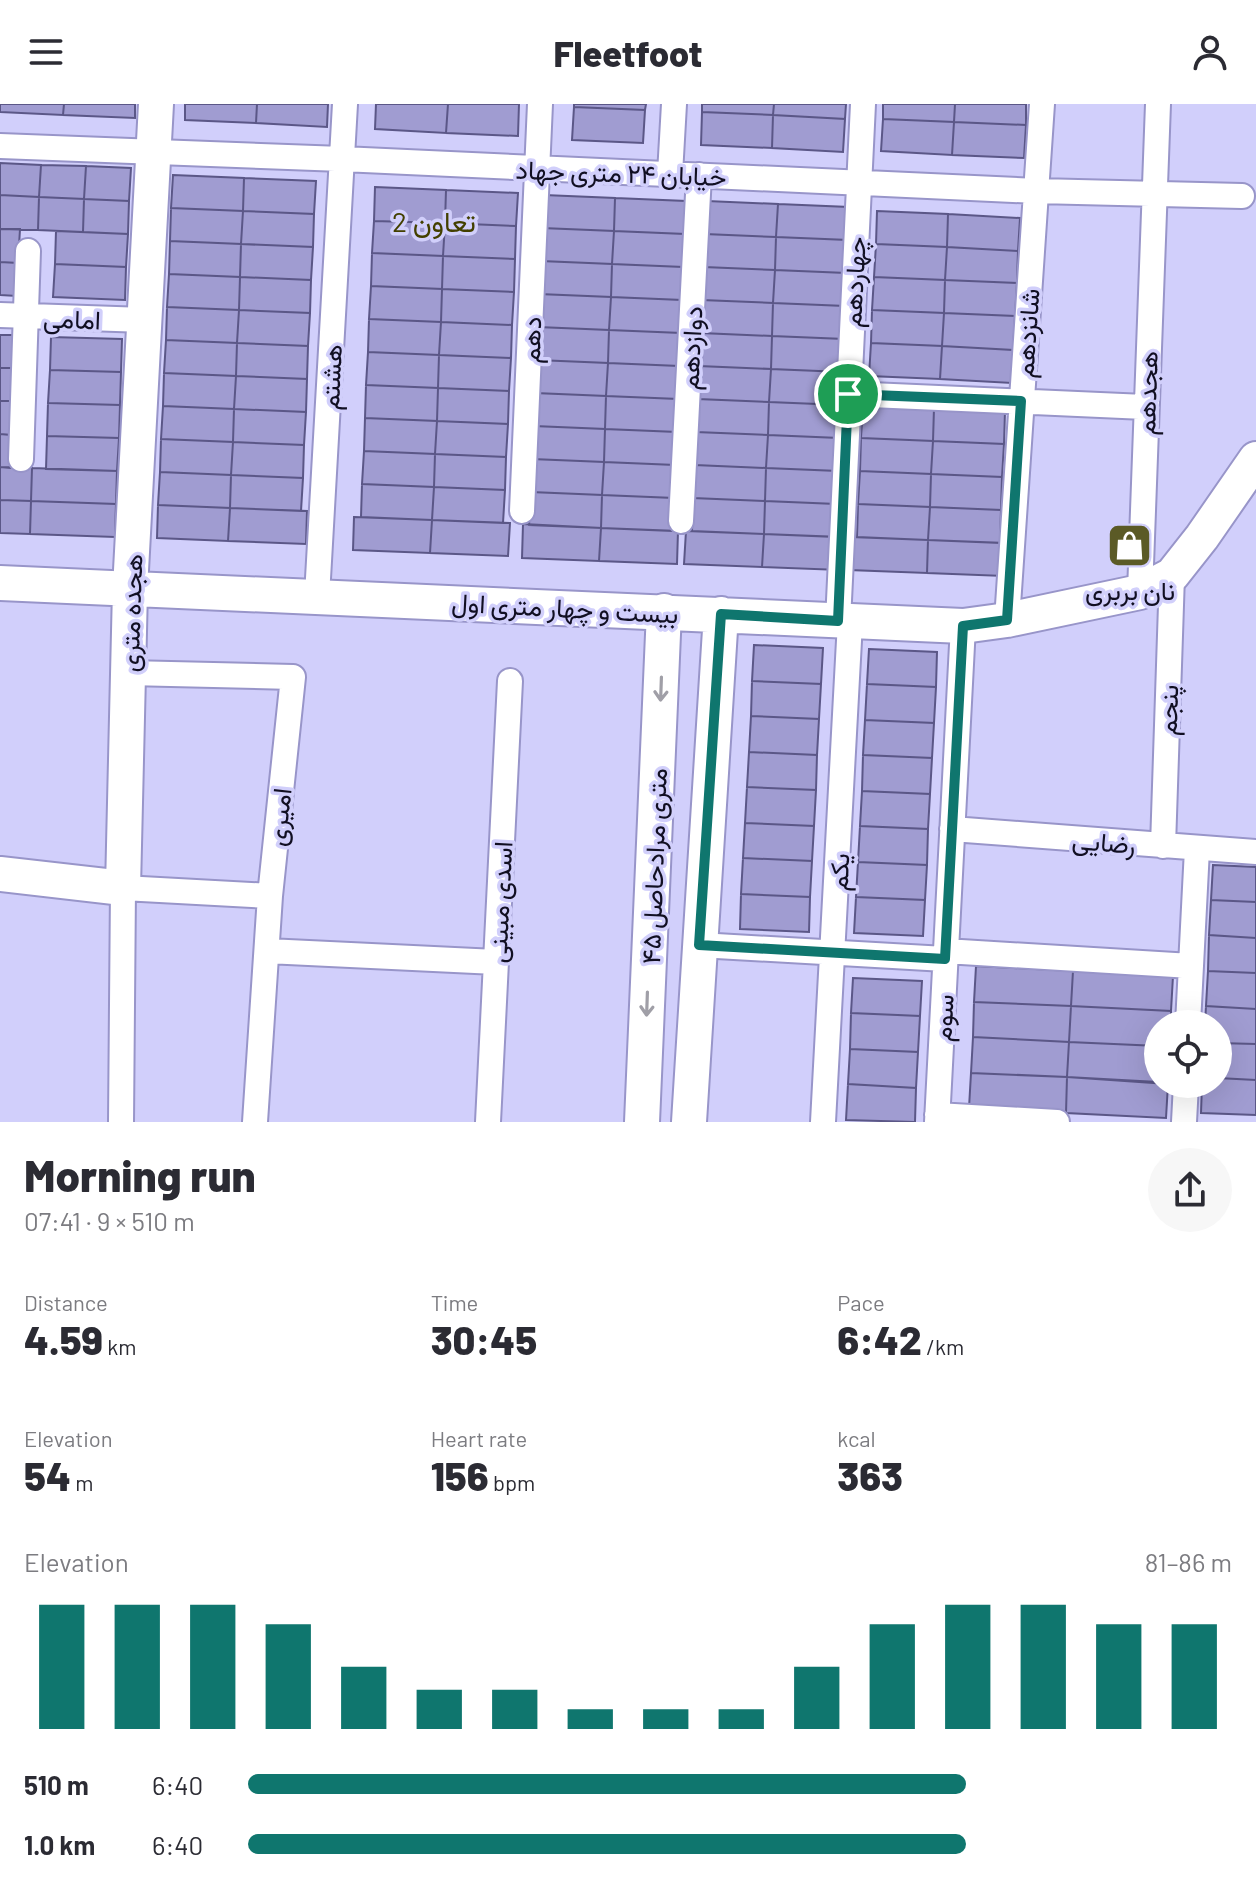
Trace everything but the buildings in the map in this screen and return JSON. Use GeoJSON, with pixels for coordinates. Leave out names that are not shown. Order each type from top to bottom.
{"type":"FeatureCollection","features":[{"type":"Feature","properties":{"kind":"street","name":"هجده متری"},"geometry":{"type":"LineString","coordinates":[[121,1122],[130,589],[156,104]]}},
{"type":"Feature","properties":{"kind":"street"},"geometry":{"type":"LineString","coordinates":[[342,159],[345,104]]}},
{"type":"Feature","properties":{"kind":"street","name":"دهم"},"geometry":{"type":"LineString","coordinates":[[522,511],[540,104]]}},
{"type":"Feature","properties":{"kind":"street"},"geometry":{"type":"LineString","coordinates":[[670,174],[674,104]]}},
{"type":"Feature","properties":{"kind":"street","name":"چهاردهم"},"geometry":{"type":"LineString","coordinates":[[844,622],[848,394],[863,104]]}},
{"type":"Feature","properties":{"kind":"street","name":"شانزدهم"},"geometry":{"type":"LineString","coordinates":[[1007,620],[1042,104]]}},
{"type":"Feature","properties":{"kind":"street","name":"هجدهم"},"geometry":{"type":"LineString","coordinates":[[1140,592],[1158,104]]}},
{"type":"Feature","properties":{"kind":"street","name":"خیابان ۲۴ متری جهاد"},"geometry":{"type":"LineString","coordinates":[[0,146],[1037,191],[1242,196]]}},
{"type":"Feature","properties":{"kind":"street","name":"هشتم"},"geometry":{"type":"LineString","coordinates":[[317,596],[342,159]]}},
{"type":"Feature","properties":{"kind":"street","name":"دوازدهم"},"geometry":{"type":"LineString","coordinates":[[681,521],[699,175]]}},
{"type":"Feature","properties":{"kind":"street"},"geometry":{"type":"LineString","coordinates":[[21,459],[28,251]]}},
{"type":"Feature","properties":{"kind":"street","name":"امامی"},"geometry":{"type":"LineString","coordinates":[[0,315],[145,320]]}},
{"type":"Feature","properties":{"kind":"street"},"geometry":{"type":"LineString","coordinates":[[848,394],[1145,407]]}},
{"type":"Feature","properties":{"kind":"street","name":"بیست و چهار متری اول"},"geometry":{"type":"LineString","coordinates":[[0,583],[963,626],[1007,620],[1140,592],[1172,575],[1256,459]]}},
{"type":"Feature","properties":{"kind":"street","name":"پنجم"},"geometry":{"type":"LineString","coordinates":[[1163,846],[1172,575]]}},
{"type":"Feature","properties":{"kind":"street","name":"۴۵ متری مرادحاصل"},"geometry":{"type":"LineString","coordinates":[[642,1122],[664,611]]}},
{"type":"Feature","properties":{"kind":"street"},"geometry":{"type":"LineString","coordinates":[[689,1122],[721,614]]}},
{"type":"Feature","properties":{"kind":"street","name":"یکم"},"geometry":{"type":"LineString","coordinates":[[823,1122],[834,953],[844,622]]}},
{"type":"Feature","properties":{"kind":"street","name":"سوم"},"geometry":{"type":"LineString","coordinates":[[937,1119],[963,626]]}},
{"type":"Feature","properties":{"kind":"street","name":"امیری"},"geometry":{"type":"LineString","coordinates":[[128,673],[293,677],[270,896],[255,1122]]}},
{"type":"Feature","properties":{"kind":"street","name":"اسدی مبینی"},"geometry":{"type":"LineString","coordinates":[[488,1122],[510,681]]}},
{"type":"Feature","properties":{"kind":"street","name":"رضایی"},"geometry":{"type":"LineString","coordinates":[[952,829],[1256,852]]}},
{"type":"Feature","properties":{"kind":"street"},"geometry":{"type":"LineString","coordinates":[[1189,1010],[1197,849]]}},
{"type":"Feature","properties":{"kind":"street"},"geometry":{"type":"LineString","coordinates":[[0,874],[123,888],[270,896]]}},
{"type":"Feature","properties":{"kind":"street"},"geometry":{"type":"LineString","coordinates":[[699,945],[1191,966]]}},
{"type":"Feature","properties":{"kind":"street"},"geometry":{"type":"LineString","coordinates":[[267,951],[496,962]]}},
{"type":"Feature","properties":{"kind":"street"},"geometry":{"type":"LineString","coordinates":[[1184,1122],[1185,1098]]}},
{"type":"Feature","properties":{"kind":"street"},"geometry":{"type":"LineString","coordinates":[[937,1119],[1057,1122]]}},
{"type":"Feature","properties":{"kind":"place","name":"نان بربری"},"geometry":{"type":"Point","coordinates":[1130,546]}},
{"type":"Feature","properties":{"kind":"district","name":"تعاون 2"},"geometry":{"type":"Point","coordinates":[434,221]}},
{"type":"Feature","properties":{"kind":"route"},"geometry":{"type":"LineString","coordinates":[[848,394],[1021,401],[1007,620],[963,626],[945,959],[699,945],[721,614],[838,621],[848,394]]}}]}
